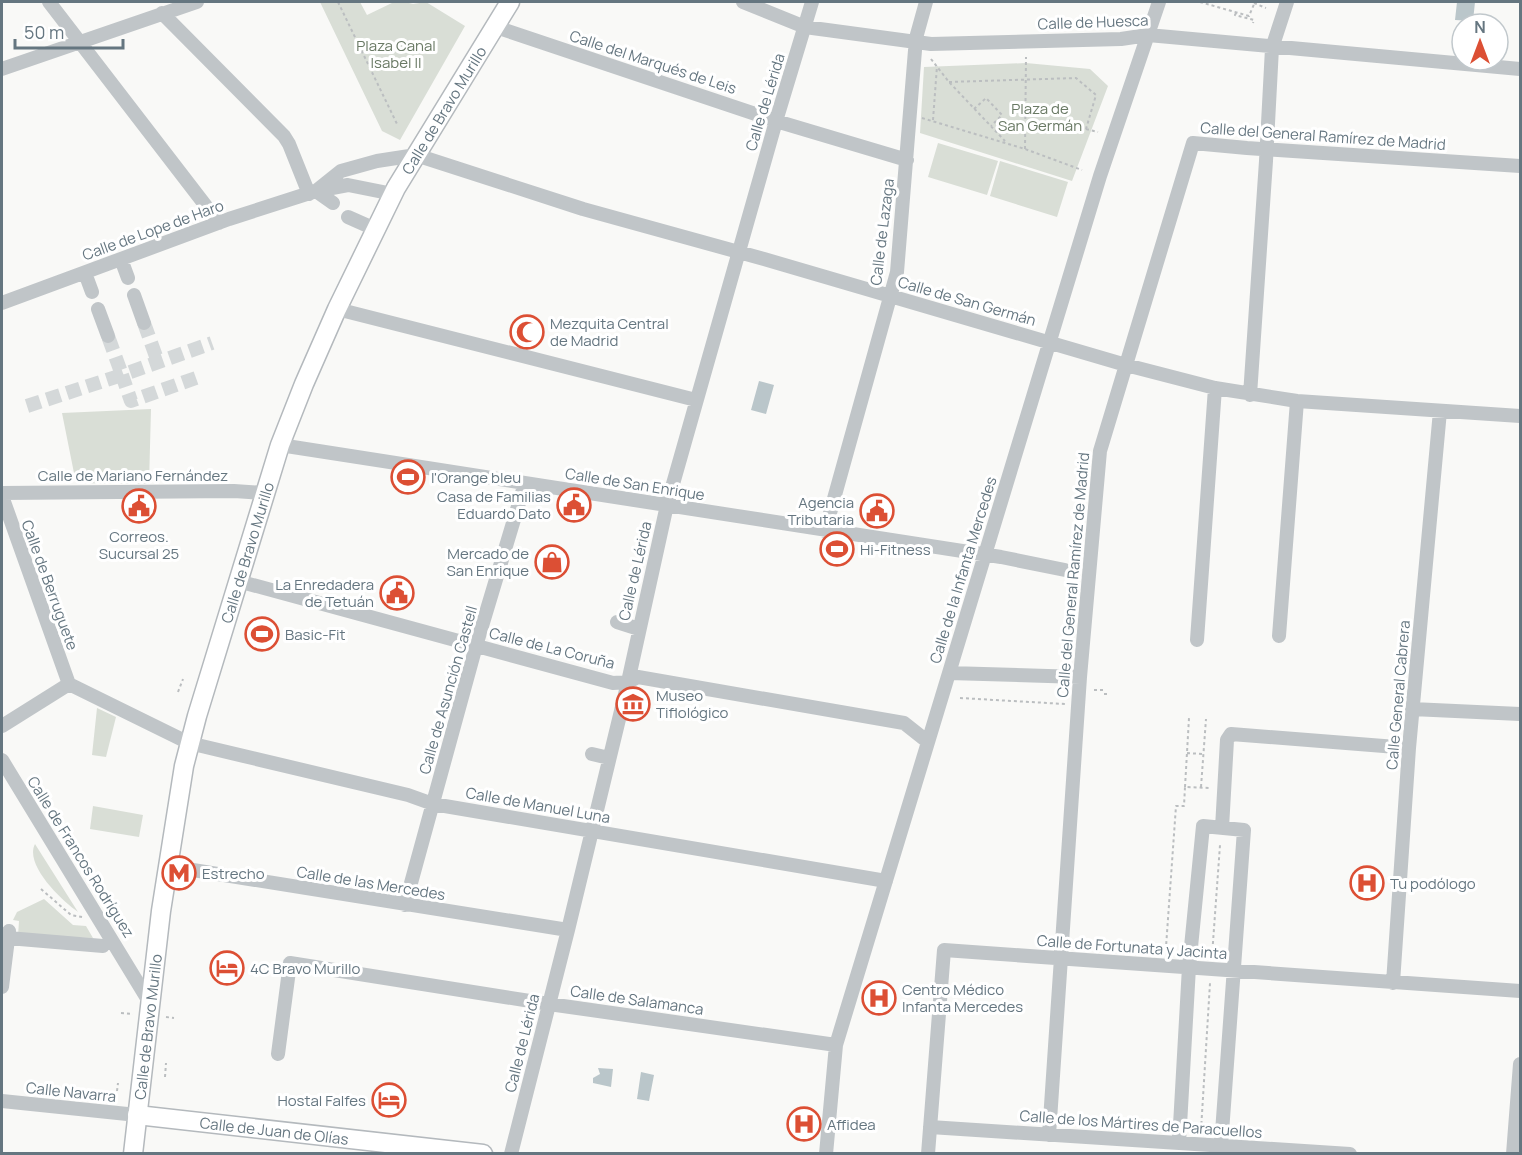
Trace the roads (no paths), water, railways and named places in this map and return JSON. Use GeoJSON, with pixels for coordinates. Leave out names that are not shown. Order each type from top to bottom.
{"type":"FeatureCollection","features":[{"type":"Feature","properties":{"kind":"main road","name":"Calle de Bravo Murillo"},"geometry":{"type":"LineString","coordinates":[[133,1154],[168,866],[189,743],[280,445],[337,309],[393,194],[493,26],[510,2]]}},
{"type":"Feature","properties":{"kind":"main road","name":"Calle de Juan de Olías"},"geometry":{"type":"LineString","coordinates":[[137,1115],[483,1154]]}},
{"type":"Feature","properties":{"kind":"street"},"geometry":{"type":"LineString","coordinates":[[49,2],[219,223]]}},
{"type":"Feature","properties":{"kind":"street"},"geometry":{"type":"LineString","coordinates":[[2,69],[197,2]]}},
{"type":"Feature","properties":{"kind":"street","name":"Calle de Huesca"},"geometry":{"type":"LineString","coordinates":[[743,2],[805,27],[931,44],[1121,39],[1148,35],[1521,69]]}},
{"type":"Feature","properties":{"kind":"street","name":"Calle de Lérida"},"geometry":{"type":"LineString","coordinates":[[511,1154],[628,682],[667,505],[738,252],[812,2]]}},
{"type":"Feature","properties":{"kind":"street","name":"Calle de Lazaga"},"geometry":{"type":"LineString","coordinates":[[825,531],[897,272],[916,42],[926,2]]}},
{"type":"Feature","properties":{"kind":"street","name":"Calle de la Infanta Mercedes"},"geometry":{"type":"LineString","coordinates":[[826,1154],[836,1045],[1100,176],[1159,2]]}},
{"type":"Feature","properties":{"kind":"street"},"geometry":{"type":"LineString","coordinates":[[1250,395],[1272,48],[1287,2]]}},
{"type":"Feature","properties":{"kind":"street"},"geometry":{"type":"LineString","coordinates":[[162,13],[284,136],[313,192],[333,203]]}},
{"type":"Feature","properties":{"kind":"street","name":"Calle del Marqués de Leis"},"geometry":{"type":"LineString","coordinates":[[493,26],[776,121],[907,160]]}},
{"type":"Feature","properties":{"kind":"street","name":"Calle del General Ramírez de Madrid"},"geometry":{"type":"LineString","coordinates":[[1049,1135],[1080,676],[1100,451],[1193,143],[1521,166]]}},
{"type":"Feature","properties":{"kind":"street","name":"Calle de Lope de Haro"},"geometry":{"type":"LineString","coordinates":[[313,192],[341,171],[377,160],[416,155]]}},
{"type":"Feature","properties":{"kind":"street","name":"Calle de San Germán"},"geometry":{"type":"LineString","coordinates":[[416,155],[583,209],[1126,365],[1215,388],[1297,401],[1521,416]]}},
{"type":"Feature","properties":{"kind":"street","name":"Calle de Lope de Haro"},"geometry":{"type":"LineString","coordinates":[[2,303],[219,223],[313,192],[348,185],[393,194]]}},
{"type":"Feature","properties":{"kind":"street"},"geometry":{"type":"LineString","coordinates":[[348,217],[375,230]]}},
{"type":"Feature","properties":{"kind":"street"},"geometry":{"type":"LineString","coordinates":[[121,259],[128,278]]}},
{"type":"Feature","properties":{"kind":"street"},"geometry":{"type":"LineString","coordinates":[[85,273],[92,292]]}},
{"type":"Feature","properties":{"kind":"street"},"geometry":{"type":"LineString","coordinates":[[134,296],[144,323]]}},
{"type":"Feature","properties":{"kind":"street"},"geometry":{"type":"LineString","coordinates":[[98,309],[108,336]]}},
{"type":"Feature","properties":{"kind":"street"},"geometry":{"type":"LineString","coordinates":[[337,309],[696,400]]}},
{"type":"Feature","properties":{"kind":"street"},"geometry":{"type":"LineString","coordinates":[[1197,640],[1215,388]]}},
{"type":"Feature","properties":{"kind":"street"},"geometry":{"type":"LineString","coordinates":[[1279,636],[1297,401]]}},
{"type":"Feature","properties":{"kind":"street","name":"Calle General Cabrera"},"geometry":{"type":"LineString","coordinates":[[1393,983],[1409,748],[1440,411]]}},
{"type":"Feature","properties":{"kind":"street","name":"Calle de San Enrique"},"geometry":{"type":"LineString","coordinates":[[280,445],[985,555],[1065,570]]}},
{"type":"Feature","properties":{"kind":"street","name":"Calle de Asunción Castell"},"geometry":{"type":"LineString","coordinates":[[405,905],[476,646],[525,483]]}},
{"type":"Feature","properties":{"kind":"street","name":"Calle de Mariano Fernández"},"geometry":{"type":"LineString","coordinates":[[2,494],[265,492]]}},
{"type":"Feature","properties":{"kind":"street","name":"Calle de Berruguete"},"geometry":{"type":"LineString","coordinates":[[2,494],[69,684]]}},
{"type":"Feature","properties":{"kind":"street","name":"Calle de La Coruña"},"geometry":{"type":"LineString","coordinates":[[238,581],[613,683],[628,682],[638,677],[904,723],[928,742]]}},
{"type":"Feature","properties":{"kind":"street"},"geometry":{"type":"LineString","coordinates":[[617,622],[639,629]]}},
{"type":"Feature","properties":{"kind":"street"},"geometry":{"type":"LineString","coordinates":[[949,673],[1080,676]]}},
{"type":"Feature","properties":{"kind":"street"},"geometry":{"type":"LineString","coordinates":[[2,726],[69,684]]}},
{"type":"Feature","properties":{"kind":"street","name":"Calle de Manuel Luna"},"geometry":{"type":"LineString","coordinates":[[69,684],[189,743],[408,795],[433,804],[886,881]]}},
{"type":"Feature","properties":{"kind":"street"},"geometry":{"type":"LineString","coordinates":[[1413,709],[1521,714]]}},
{"type":"Feature","properties":{"kind":"street"},"geometry":{"type":"LineString","coordinates":[[1222,828],[1227,740],[1231,734],[1409,748]]}},
{"type":"Feature","properties":{"kind":"street"},"geometry":{"type":"LineString","coordinates":[[592,754],[609,758]]}},
{"type":"Feature","properties":{"kind":"street","name":"Calle de Francos Rodríguez"},"geometry":{"type":"LineString","coordinates":[[2,760],[150,1003]]}},
{"type":"Feature","properties":{"kind":"street"},"geometry":{"type":"LineString","coordinates":[[1179,1143],[1189,967],[1203,826],[1244,830],[1221,1146]]}},
{"type":"Feature","properties":{"kind":"street","name":"Calle de las Mercedes"},"geometry":{"type":"LineString","coordinates":[[168,866],[568,930]]}},
{"type":"Feature","properties":{"kind":"street"},"geometry":{"type":"LineString","coordinates":[[2,980],[7,937],[103,946]]}},
{"type":"Feature","properties":{"kind":"street","name":"Calle de Fortunata y Jacinta"},"geometry":{"type":"LineString","coordinates":[[928,1154],[944,950],[1521,991]]}},
{"type":"Feature","properties":{"kind":"street","name":"Calle de Salamanca"},"geometry":{"type":"LineString","coordinates":[[278,1054],[290,963],[549,1004],[836,1045]]}},
{"type":"Feature","properties":{"kind":"street"},"geometry":{"type":"LineString","coordinates":[[1514,1154],[1521,1064]]}},
{"type":"Feature","properties":{"kind":"street","name":"Calle Navarra"},"geometry":{"type":"LineString","coordinates":[[2,1101],[137,1115]]}},
{"type":"Feature","properties":{"kind":"street","name":"Calle de los Mártires de Paracuellos"},"geometry":{"type":"LineString","coordinates":[[930,1127],[1179,1143],[1197,1149],[1221,1146],[1350,1154]]}},
{"type":"Feature","properties":{"kind":"tunnel"},"geometry":{"type":"LineString","coordinates":[[144,323],[158,362]]}},
{"type":"Feature","properties":{"kind":"tunnel"},"geometry":{"type":"LineString","coordinates":[[27,406],[122,375],[108,336]]}},
{"type":"Feature","properties":{"kind":"tunnel"},"geometry":{"type":"LineString","coordinates":[[196,378],[131,401],[122,375],[212,343]]}},
{"type":"Feature","properties":{"kind":"place","name":"Mezquita Central de Madrid"},"geometry":{"type":"Point","coordinates":[527,332]}},
{"type":"Feature","properties":{"kind":"place","name":"l'Orange bleu"},"geometry":{"type":"Point","coordinates":[408,477]}},
{"type":"Feature","properties":{"kind":"place","name":"Casa de Familias Eduardo Dato"},"geometry":{"type":"Point","coordinates":[574,505]}},
{"type":"Feature","properties":{"kind":"place","name":"Correos. Sucursal 25"},"geometry":{"type":"Point","coordinates":[139,506]}},
{"type":"Feature","properties":{"kind":"place","name":"Agencia Tributaria"},"geometry":{"type":"Point","coordinates":[877,511]}},
{"type":"Feature","properties":{"kind":"place","name":"Hi-Fitness"},"geometry":{"type":"Point","coordinates":[837,549]}},
{"type":"Feature","properties":{"kind":"place","name":"Mercado de San Enrique"},"geometry":{"type":"Point","coordinates":[552,562]}},
{"type":"Feature","properties":{"kind":"place","name":"La Enredadera de Tetuán"},"geometry":{"type":"Point","coordinates":[397,593]}},
{"type":"Feature","properties":{"kind":"place","name":"Basic-Fit"},"geometry":{"type":"Point","coordinates":[262,634]}},
{"type":"Feature","properties":{"kind":"place","name":"Museo Tiflológico"},"geometry":{"type":"Point","coordinates":[633,704]}},
{"type":"Feature","properties":{"kind":"place","name":"Estrecho"},"geometry":{"type":"Point","coordinates":[179,873]}},
{"type":"Feature","properties":{"kind":"place","name":"Tu podólogo"},"geometry":{"type":"Point","coordinates":[1367,883]}},
{"type":"Feature","properties":{"kind":"place","name":"4C Bravo Murillo"},"geometry":{"type":"Point","coordinates":[227,968]}},
{"type":"Feature","properties":{"kind":"place","name":"Centro Médico Infanta Mercedes"},"geometry":{"type":"Point","coordinates":[879,998]}},
{"type":"Feature","properties":{"kind":"place","name":"Hostal Falfes"},"geometry":{"type":"Point","coordinates":[389,1100]}},
{"type":"Feature","properties":{"kind":"place","name":"Affidea"},"geometry":{"type":"Point","coordinates":[804,1124]}},
{"type":"Feature","properties":{"kind":"park label","name":"Plaza Canal Isabel II"},"geometry":{"type":"Point","coordinates":[396,54]}},
{"type":"Feature","properties":{"kind":"park label","name":"Plaza de San Germán"},"geometry":{"type":"Point","coordinates":[1040,116]}}]}
